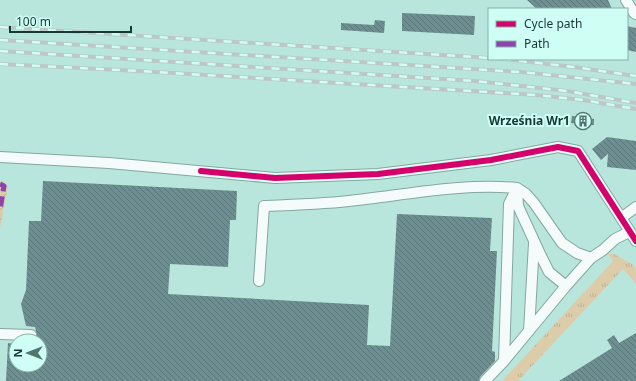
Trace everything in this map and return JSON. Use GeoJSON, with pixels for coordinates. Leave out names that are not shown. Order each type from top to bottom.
{"type":"FeatureCollection","features":[{"type":"Feature","properties":{"kind":"street"},"geometry":{"type":"LineString","coordinates":[[626,0],[636,14]]}},
{"type":"Feature","properties":{"kind":"street"},"geometry":{"type":"LineString","coordinates":[[0,157],[109,163],[275,178],[378,174],[491,160],[558,147],[578,152],[636,241]]}},
{"type":"Feature","properties":{"kind":"street"},"geometry":{"type":"LineString","coordinates":[[259,281],[264,206],[347,201],[433,190],[481,186],[517,188],[526,194],[534,203],[562,242],[577,253],[591,258]]}},
{"type":"Feature","properties":{"kind":"street"},"geometry":{"type":"LineString","coordinates":[[517,188],[518,206],[549,272],[566,286]]}},
{"type":"Feature","properties":{"kind":"street"},"geometry":{"type":"LineString","coordinates":[[504,361],[509,204],[517,188]]}},
{"type":"Feature","properties":{"kind":"street"},"geometry":{"type":"LineString","coordinates":[[621,218],[636,207]]}},
{"type":"Feature","properties":{"kind":"street"},"geometry":{"type":"LineString","coordinates":[[485,381],[504,361],[591,258],[615,239],[630,232]]}},
{"type":"Feature","properties":{"kind":"street"},"geometry":{"type":"LineString","coordinates":[[529,331],[534,241]]}},
{"type":"Feature","properties":{"kind":"green space"},"geometry":{"type":"Polygon","coordinates":[[[0,181],[8,186],[0,228],[0,181]]]}},
{"type":"Feature","properties":{"kind":"green space"},"geometry":{"type":"Polygon","coordinates":[[[608,254],[614,254],[632,264],[636,269],[636,284],[623,269],[518,381],[502,381],[613,261],[608,254]]]}},
{"type":"Feature","properties":{"kind":"building"},"geometry":{"type":"Polygon","coordinates":[[[527,0],[608,0],[612,8],[536,8],[527,0]]]}},
{"type":"Feature","properties":{"kind":"building"},"geometry":{"type":"Polygon","coordinates":[[[402,13],[475,16],[474,35],[402,31],[402,13]]]}},
{"type":"Feature","properties":{"kind":"building"},"geometry":{"type":"Polygon","coordinates":[[[375,20],[385,21],[384,33],[341,30],[341,23],[374,25],[375,20]]]}},
{"type":"Feature","properties":{"kind":"building"},"geometry":{"type":"Polygon","coordinates":[[[628,26],[636,28],[636,52],[628,50],[628,26]]]}},
{"type":"Feature","properties":{"kind":"building","name":"Września Wr1"},"geometry":{"type":"Polygon","coordinates":[[[572,116],[594,119],[594,125],[571,123],[572,116]]]}},
{"type":"Feature","properties":{"kind":"building"},"geometry":{"type":"Polygon","coordinates":[[[607,137],[636,141],[636,170],[607,167],[608,154],[601,160],[592,149],[607,137]]]}},
{"type":"Feature","properties":{"kind":"building"},"geometry":{"type":"Polygon","coordinates":[[[43,181],[237,191],[236,220],[230,220],[228,267],[170,264],[168,294],[369,305],[367,345],[390,346],[397,214],[492,218],[490,251],[497,251],[492,351],[495,352],[495,361],[480,377],[479,381],[6,381],[8,343],[8,373],[48,373],[48,333],[36,333],[35,327],[26,326],[21,304],[26,290],[29,221],[41,221],[43,181]]]}},
{"type":"Feature","properties":{"kind":"building"},"geometry":{"type":"Polygon","coordinates":[[[636,333],[636,381],[559,381],[612,348],[607,340],[614,335],[619,343],[636,333]]]}},
{"type":"Feature","properties":{"kind":"railway"},"geometry":{"type":"LineString","coordinates":[[0,27],[488,58]]}},
{"type":"Feature","properties":{"kind":"railway"},"geometry":{"type":"LineString","coordinates":[[0,40],[521,72],[636,84]]}},
{"type":"Feature","properties":{"kind":"railway"},"geometry":{"type":"LineString","coordinates":[[0,51],[475,81],[567,91],[636,103]]}},
{"type":"Feature","properties":{"kind":"railway"},"geometry":{"type":"LineString","coordinates":[[512,60],[636,76]]}},
{"type":"Feature","properties":{"kind":"railway"},"geometry":{"type":"LineString","coordinates":[[0,64],[537,95],[583,100],[636,109]]}},
{"type":"Feature","properties":{"kind":"marked path"},"geometry":{"type":"LineString","coordinates":[[0,184],[4,186],[0,210]]}},
{"type":"Feature","properties":{"kind":"cycle path"},"geometry":{"type":"LineString","coordinates":[[201,171],[275,178],[378,174],[491,160],[558,147],[578,151],[636,241]]}},
{"type":"Feature","properties":{"kind":"place","name":"Września Wr1"},"geometry":{"type":"Point","coordinates":[583,121]}}]}
